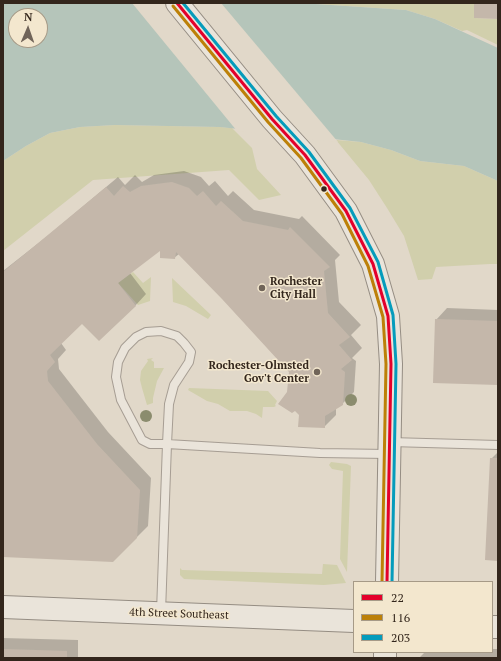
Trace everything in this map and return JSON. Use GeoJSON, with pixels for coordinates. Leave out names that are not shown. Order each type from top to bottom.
{"type":"FeatureCollection","features":[{"type":"Feature","properties":{"kind":"main road"},"geometry":{"type":"LineString","coordinates":[[177,3],[272,119],[305,155],[346,211],[362,239],[373,264],[388,316],[391,364],[387,581]]}},
{"type":"Feature","properties":{"kind":"main road","name":"4th Street Southeast"},"geometry":{"type":"LineString","coordinates":[[3,607],[353,620]]}},
{"type":"Feature","properties":{"kind":"lane"},"geometry":{"type":"LineString","coordinates":[[161,613],[167,444],[169,404],[174,385],[189,362],[191,352],[177,336],[161,331],[146,332],[136,337],[125,348],[118,362],[116,377],[121,400],[142,440],[150,444],[167,444],[320,453],[389,448],[498,445]]}},
{"type":"Feature","properties":{"kind":"shaded area"},"geometry":{"type":"Polygon","coordinates":[[[3,3],[301,3],[406,10],[435,19],[498,48],[498,181],[464,166],[420,161],[391,150],[361,142],[220,127],[115,125],[80,127],[50,133],[3,161],[3,3]]]}},
{"type":"Feature","properties":{"kind":"shaded area"},"geometry":{"type":"Polygon","coordinates":[[[301,3],[474,3],[474,18],[498,19],[498,45],[467,30],[462,31],[435,19],[406,10],[301,3]]]}},
{"type":"Feature","properties":{"kind":"shaded area"},"geometry":{"type":"Polygon","coordinates":[[[115,125],[232,128],[252,148],[257,169],[281,195],[259,200],[229,170],[93,180],[3,251],[3,161],[50,133],[80,127],[115,125]]]}},
{"type":"Feature","properties":{"kind":"shaded area"},"geometry":{"type":"Polygon","coordinates":[[[336,140],[361,142],[391,150],[420,161],[464,166],[498,181],[498,264],[436,267],[432,279],[418,280],[404,236],[369,180],[336,140]]]}},
{"type":"Feature","properties":{"kind":"shaded area"},"geometry":{"type":"Polygon","coordinates":[[[133,272],[143,283],[151,277],[150,301],[138,305],[118,283],[133,272]]]}},
{"type":"Feature","properties":{"kind":"shaded area"},"geometry":{"type":"Polygon","coordinates":[[[172,278],[211,315],[208,319],[186,306],[173,302],[172,278]]]}},
{"type":"Feature","properties":{"kind":"shaded area"},"geometry":{"type":"Polygon","coordinates":[[[153,358],[151,360],[154,362],[154,368],[164,368],[157,381],[153,403],[147,405],[140,380],[141,371],[148,361],[147,359],[153,358]]]}},
{"type":"Feature","properties":{"kind":"shaded area"},"geometry":{"type":"Polygon","coordinates":[[[189,388],[268,391],[277,401],[276,406],[274,407],[263,407],[262,418],[247,411],[230,411],[218,404],[207,401],[188,390],[189,388]]]}},
{"type":"Feature","properties":{"kind":"shaded area"},"geometry":{"type":"Polygon","coordinates":[[[331,462],[351,466],[347,572],[340,559],[343,471],[332,469],[329,465],[331,462]]]}},
{"type":"Feature","properties":{"kind":"shaded area"},"geometry":{"type":"Polygon","coordinates":[[[323,564],[337,565],[346,583],[324,585],[184,579],[180,575],[180,568],[182,570],[322,574],[323,564]]]}},
{"type":"Feature","properties":{"kind":"pier"},"geometry":{"type":"Polygon","coordinates":[[[132,3],[221,3],[338,142],[237,131],[132,3]]]}},
{"type":"Feature","properties":{"kind":"building"},"geometry":{"type":"Polygon","coordinates":[[[474,3],[498,3],[498,19],[474,18],[474,3]]]}},
{"type":"Feature","properties":{"kind":"building","name":"Rochester-Olmsted Gov't Center"},"geometry":{"type":"Polygon","coordinates":[[[172,182],[189,188],[197,196],[203,191],[216,206],[221,201],[243,221],[288,230],[290,227],[330,267],[324,271],[328,313],[350,337],[339,345],[352,360],[341,369],[345,372],[343,405],[325,416],[325,428],[298,427],[299,415],[295,411],[292,413],[278,404],[287,392],[289,372],[222,299],[176,252],[175,259],[160,258],[160,251],[118,283],[136,306],[99,341],[82,324],[50,355],[55,362],[47,371],[48,381],[97,444],[140,490],[137,538],[113,562],[3,557],[3,272],[106,187],[114,196],[123,186],[130,192],[141,186],[172,182]]]}},
{"type":"Feature","properties":{"kind":"building"},"geometry":{"type":"Polygon","coordinates":[[[435,319],[498,321],[498,385],[433,383],[435,319]]]}},
{"type":"Feature","properties":{"kind":"building"},"geometry":{"type":"Polygon","coordinates":[[[490,458],[498,458],[498,561],[485,560],[490,458]]]}},
{"type":"Feature","properties":{"kind":"building"},"geometry":{"type":"Polygon","coordinates":[[[3,649],[67,651],[67,658],[3,658],[3,649]]]}},
{"type":"Feature","properties":{"kind":"transit line","name":"22"},"geometry":{"type":"LineString","coordinates":[[177,3],[272,119],[305,155],[346,211],[373,264],[388,316],[391,364],[387,581]]}},
{"type":"Feature","properties":{"kind":"transit line","name":"203"},"geometry":{"type":"LineString","coordinates":[[183,3],[276,116],[309,152],[350,208],[378,262],[393,315],[396,364],[392,581]]}},
{"type":"Feature","properties":{"kind":"transit line","name":"116"},"geometry":{"type":"LineString","coordinates":[[173,6],[268,122],[301,158],[342,214],[368,266],[383,317],[386,364],[382,581]]}},
{"type":"Feature","properties":{"kind":"place","name":"Rochester City Hall"},"geometry":{"type":"Point","coordinates":[262,288]}},
{"type":"Feature","properties":{"kind":"place","name":"Rochester-Olmsted Gov't Center"},"geometry":{"type":"Point","coordinates":[317,372]}}]}
